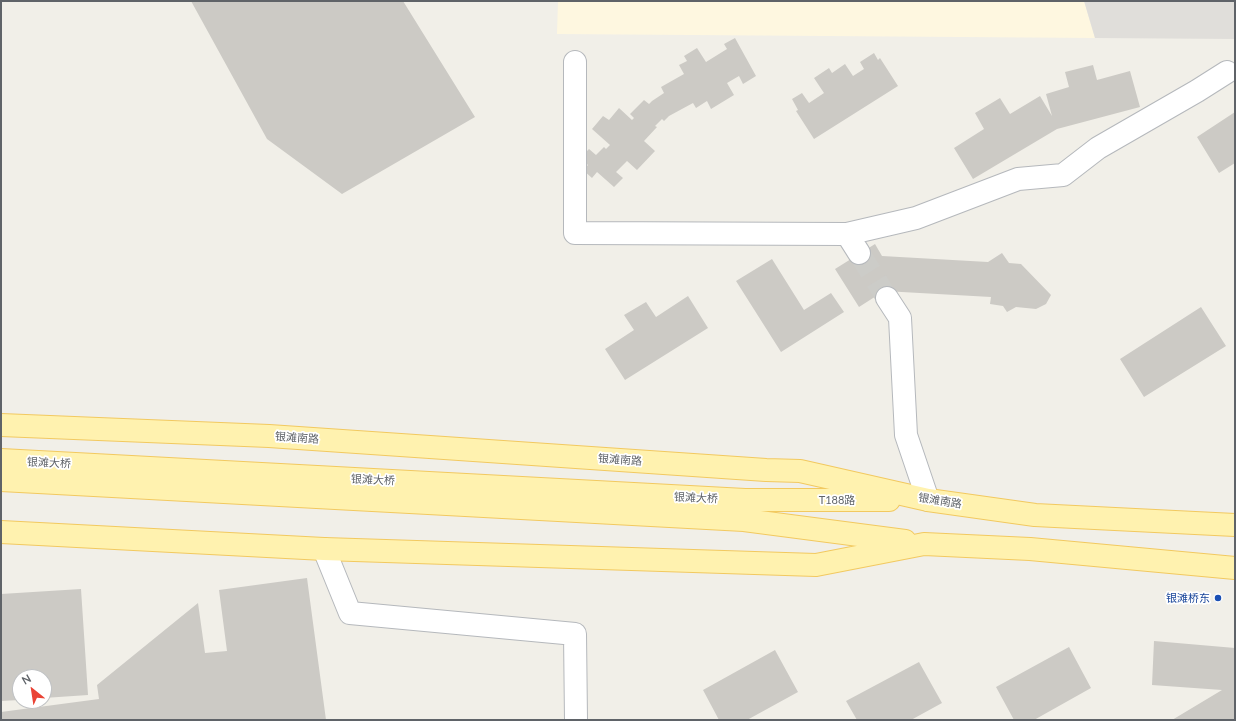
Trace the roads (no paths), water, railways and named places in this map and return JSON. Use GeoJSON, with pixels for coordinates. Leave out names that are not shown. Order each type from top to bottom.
{"type":"FeatureCollection","features":[{"type":"Feature","properties":{"kind":"main road","name":"银滩南路"},"geometry":{"type":"LineString","coordinates":[[1,425],[269,436],[766,470],[800,471],[928,500],[1035,515],[1235,525]]}},
{"type":"Feature","properties":{"kind":"main road","name":"银滩大桥"},"geometry":{"type":"LineString","coordinates":[[1,460],[744,510]]}},
{"type":"Feature","properties":{"kind":"main road","name":"银滩大桥"},"geometry":{"type":"LineString","coordinates":[[1,480],[744,510]]}},
{"type":"Feature","properties":{"kind":"main road","name":"T188路"},"geometry":{"type":"LineString","coordinates":[[744,510],[928,500]]}},
{"type":"Feature","properties":{"kind":"main road"},"geometry":{"type":"LineString","coordinates":[[744,510],[924,544],[1030,549],[1235,568]]}},
{"type":"Feature","properties":{"kind":"main road"},"geometry":{"type":"LineString","coordinates":[[1,532],[324,549],[816,565],[924,544]]}},
{"type":"Feature","properties":{"kind":"street"},"geometry":{"type":"LineString","coordinates":[[574,62],[575,233],[847,234],[916,218],[1018,179],[1063,175],[1098,148],[1227,72]]}},
{"type":"Feature","properties":{"kind":"street"},"geometry":{"type":"LineString","coordinates":[[847,234],[859,253]]}},
{"type":"Feature","properties":{"kind":"street"},"geometry":{"type":"LineString","coordinates":[[887,298],[900,318],[906,435],[928,500]]}},
{"type":"Feature","properties":{"kind":"street"},"geometry":{"type":"LineString","coordinates":[[324,549],[350,613],[575,634],[576,720]]}},
{"type":"Feature","properties":{"kind":"tunnel"},"geometry":{"type":"LineString","coordinates":[[859,253],[887,298]]}},
{"type":"Feature","properties":{"kind":"place","name":"银滩桥东"},"geometry":{"type":"Point","coordinates":[1218,598]}}]}
